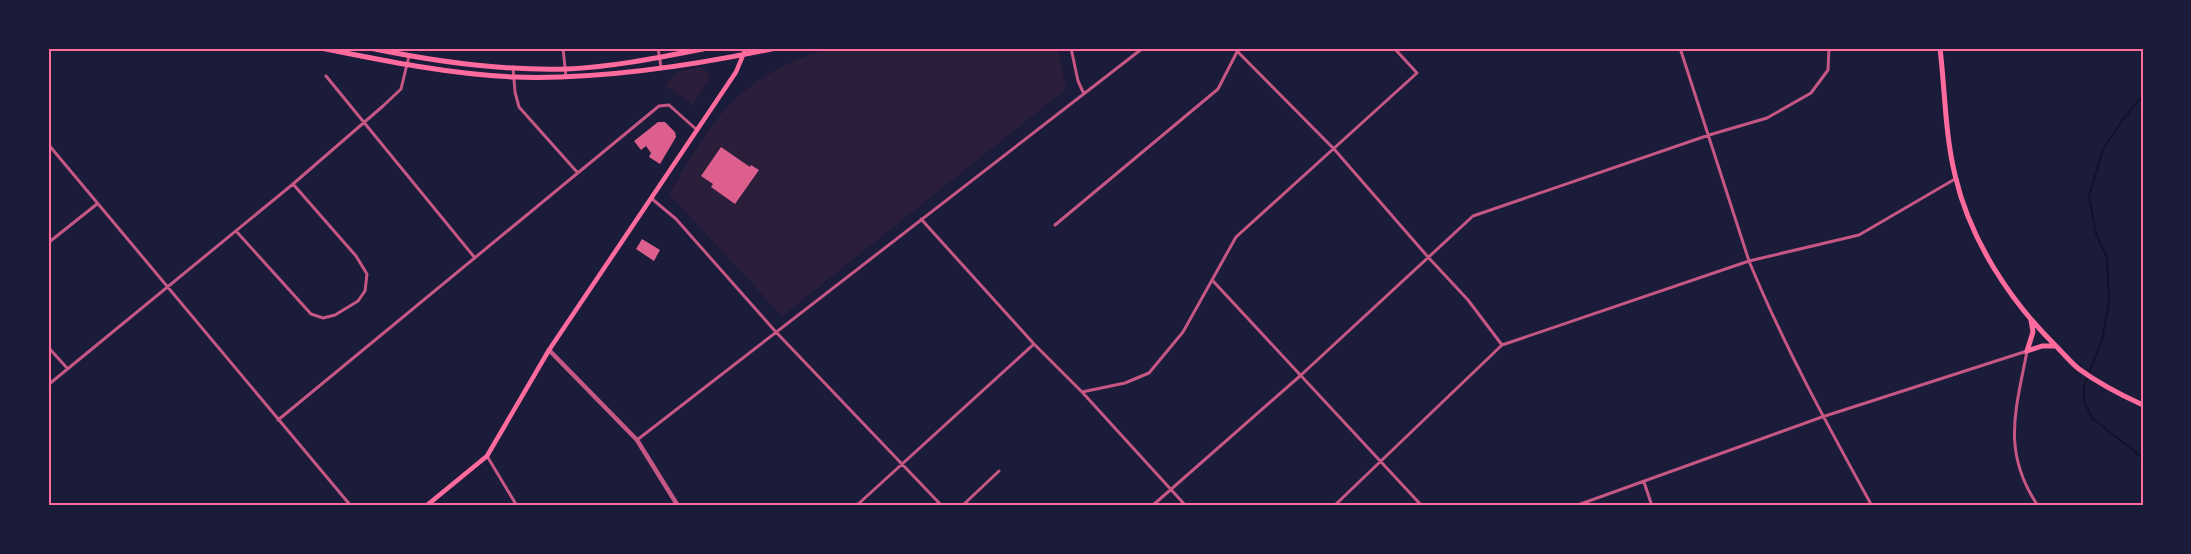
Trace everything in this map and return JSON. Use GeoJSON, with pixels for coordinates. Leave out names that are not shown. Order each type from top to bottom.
{"type":"FeatureCollection","features":[{"type":"Feature","properties":{"kind":"main road"},"geometry":{"type":"LineString","coordinates":[[321,48],[406,66],[514,77],[566,77],[661,67],[745,51],[776,48]]}},
{"type":"Feature","properties":{"kind":"main road"},"geometry":{"type":"LineString","coordinates":[[370,48],[409,56],[513,68],[566,69],[659,58],[708,48]]}},
{"type":"Feature","properties":{"kind":"main road"},"geometry":{"type":"LineString","coordinates":[[1940,48],[1955,179],[1985,252],[2030,319],[2056,346],[2084,372],[2143,405]]}},
{"type":"Feature","properties":{"kind":"main road"},"geometry":{"type":"LineString","coordinates":[[426,506],[487,456],[549,350],[736,72],[745,51]]}},
{"type":"Feature","properties":{"kind":"main road"},"geometry":{"type":"LineString","coordinates":[[2027,351],[2033,332],[2030,319]]}},
{"type":"Feature","properties":{"kind":"main road"},"geometry":{"type":"LineString","coordinates":[[2027,351],[2042,346],[2056,346]]}},
{"type":"Feature","properties":{"kind":"street"},"geometry":{"type":"LineString","coordinates":[[563,48],[566,77]]}},
{"type":"Feature","properties":{"kind":"street"},"geometry":{"type":"LineString","coordinates":[[658,48],[661,67]]}},
{"type":"Feature","properties":{"kind":"street"},"geometry":{"type":"LineString","coordinates":[[1071,48],[1078,81],[1084,94]]}},
{"type":"Feature","properties":{"kind":"street"},"geometry":{"type":"LineString","coordinates":[[637,440],[1143,48]]}},
{"type":"Feature","properties":{"kind":"street"},"geometry":{"type":"LineString","coordinates":[[1082,392],[1125,383],[1149,373],[1183,332],[1236,237],[1417,73],[1394,48]]}},
{"type":"Feature","properties":{"kind":"street"},"geometry":{"type":"LineString","coordinates":[[1680,48],[1749,261],[1762,294],[1822,417],[1872,506]]}},
{"type":"Feature","properties":{"kind":"street"},"geometry":{"type":"LineString","coordinates":[[1152,506],[1300,376],[1473,216],[1709,135],[1767,118],[1811,93],[1828,70],[1829,48]]}},
{"type":"Feature","properties":{"kind":"street"},"geometry":{"type":"LineString","coordinates":[[1055,225],[1218,89],[1239,50],[1334,149],[1468,300],[1502,345]]}},
{"type":"Feature","properties":{"kind":"street"},"geometry":{"type":"LineString","coordinates":[[48,385],[293,184],[401,89],[409,56]]}},
{"type":"Feature","properties":{"kind":"street"},"geometry":{"type":"LineString","coordinates":[[513,68],[519,107],[577,172]]}},
{"type":"Feature","properties":{"kind":"street"},"geometry":{"type":"LineString","coordinates":[[326,76],[475,258]]}},
{"type":"Feature","properties":{"kind":"street"},"geometry":{"type":"LineString","coordinates":[[278,420],[659,106],[669,105],[697,130]]}},
{"type":"Feature","properties":{"kind":"street"},"geometry":{"type":"LineString","coordinates":[[48,144],[351,506]]}},
{"type":"Feature","properties":{"kind":"street"},"geometry":{"type":"LineString","coordinates":[[1334,506],[1502,345],[1749,261],[1859,235],[1955,179]]}},
{"type":"Feature","properties":{"kind":"street"},"geometry":{"type":"LineString","coordinates":[[236,231],[311,314],[323,318],[335,315],[358,301],[365,291],[367,274],[356,256],[293,184]]}},
{"type":"Feature","properties":{"kind":"street"},"geometry":{"type":"LineString","coordinates":[[651,198],[676,219],[776,331],[942,506]]}},
{"type":"Feature","properties":{"kind":"street"},"geometry":{"type":"LineString","coordinates":[[48,243],[97,204]]}},
{"type":"Feature","properties":{"kind":"street"},"geometry":{"type":"LineString","coordinates":[[921,219],[1186,506]]}},
{"type":"Feature","properties":{"kind":"street"},"geometry":{"type":"LineString","coordinates":[[1213,281],[1422,506]]}},
{"type":"Feature","properties":{"kind":"street"},"geometry":{"type":"LineString","coordinates":[[856,506],[1034,344]]}},
{"type":"Feature","properties":{"kind":"street"},"geometry":{"type":"LineString","coordinates":[[48,347],[67,368]]}},
{"type":"Feature","properties":{"kind":"street"},"geometry":{"type":"LineString","coordinates":[[549,350],[637,440],[678,506]]}},
{"type":"Feature","properties":{"kind":"street"},"geometry":{"type":"LineString","coordinates":[[1575,506],[1822,417],[2027,351],[2014,422],[2016,457],[2028,491],[2038,506]]}},
{"type":"Feature","properties":{"kind":"street"},"geometry":{"type":"LineString","coordinates":[[487,456],[517,506]]}},
{"type":"Feature","properties":{"kind":"street"},"geometry":{"type":"LineString","coordinates":[[962,506],[999,471]]}},
{"type":"Feature","properties":{"kind":"street"},"geometry":{"type":"LineString","coordinates":[[1643,482],[1652,506]]}},
{"type":"Feature","properties":{"kind":"shaded area"},"geometry":{"type":"Polygon","coordinates":[[[834,48],[1058,48],[1066,89],[782,316],[669,194],[714,123],[743,92],[780,68],[807,56],[834,48]]]}},
{"type":"Feature","properties":{"kind":"shaded area"},"geometry":{"type":"Polygon","coordinates":[[[700,67],[705,69],[709,80],[693,105],[665,86],[677,71],[700,67]]]}},
{"type":"Feature","properties":{"kind":"building"},"geometry":{"type":"Polygon","coordinates":[[[658,122],[665,122],[675,132],[676,137],[660,164],[649,157],[651,153],[646,146],[641,150],[634,141],[658,122]]]}},
{"type":"Feature","properties":{"kind":"building"},"geometry":{"type":"Polygon","coordinates":[[[721,147],[750,167],[751,165],[759,170],[735,204],[711,187],[713,184],[701,176],[721,147]]]}},
{"type":"Feature","properties":{"kind":"building"},"geometry":{"type":"Polygon","coordinates":[[[642,239],[660,250],[654,261],[636,249],[642,239]]]}},
{"type":"Feature","properties":{"kind":"waterway"},"geometry":{"type":"LineString","coordinates":[[2143,95],[2103,149],[2089,196],[2096,234],[2107,257],[2109,301],[2102,340],[2084,386],[2084,401],[2092,418],[2143,458]]}}]}
